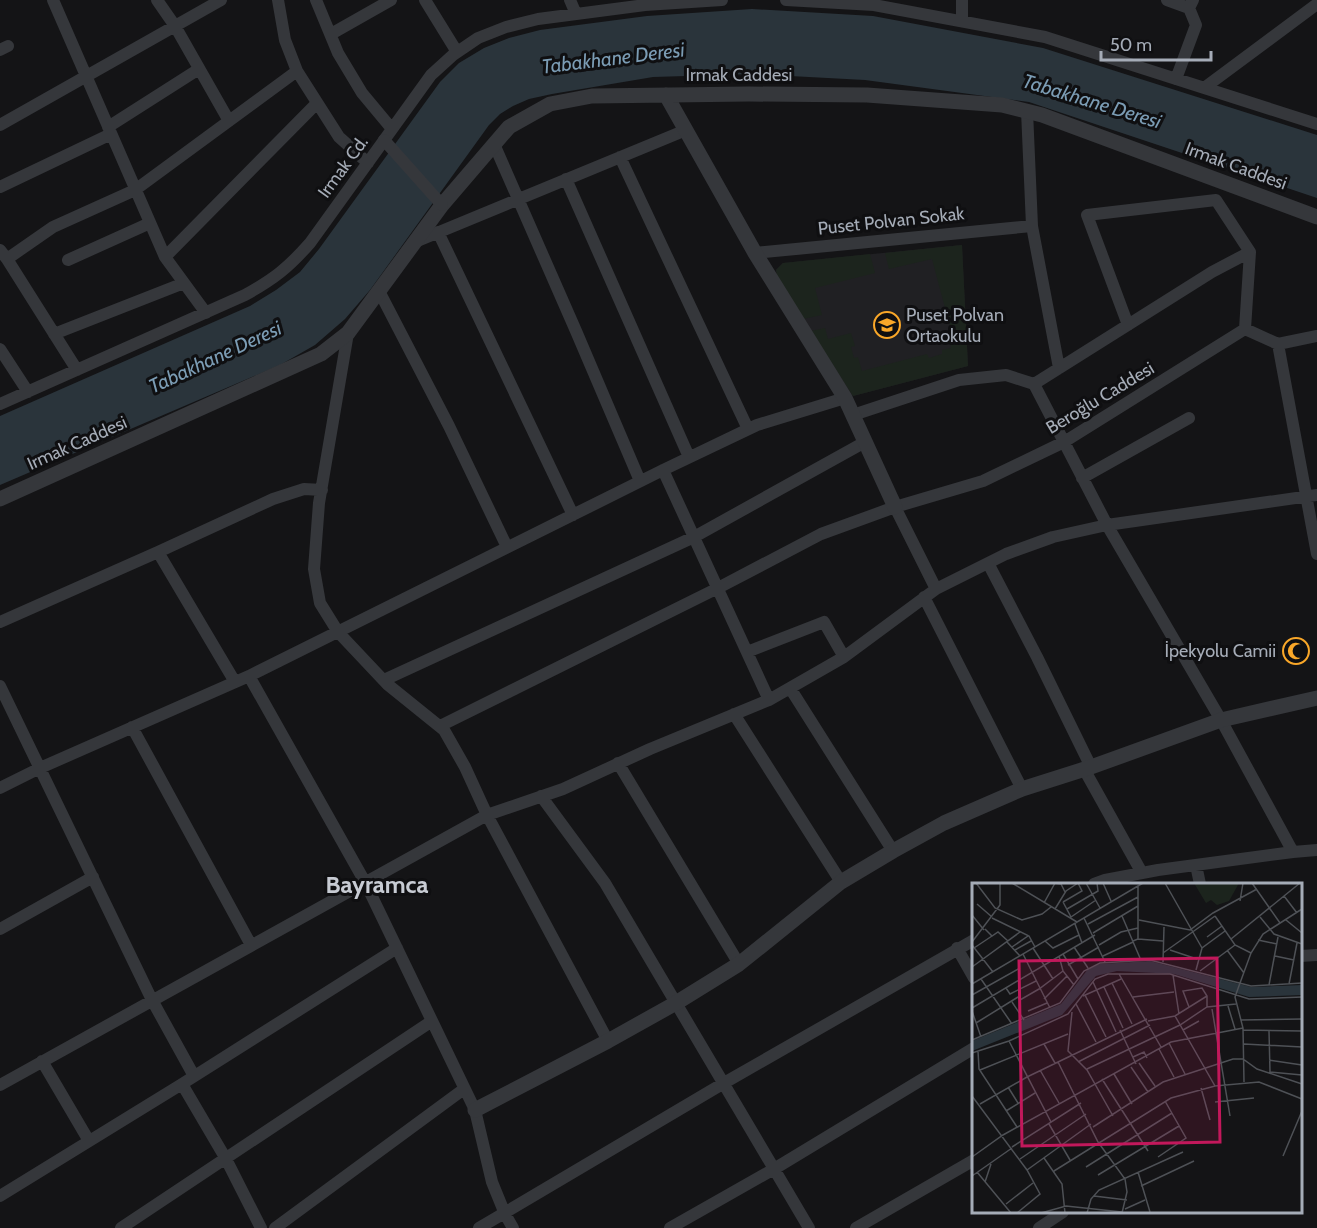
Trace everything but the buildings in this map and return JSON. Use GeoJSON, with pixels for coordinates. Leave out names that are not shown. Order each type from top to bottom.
{"type":"FeatureCollection","features":[{"type":"Feature","properties":{"kind":"street"},"geometry":{"type":"LineString","coordinates":[[53,0],[165,257],[206,313]]}},
{"type":"Feature","properties":{"kind":"street"},"geometry":{"type":"LineString","coordinates":[[157,0],[175,26],[229,121]]}},
{"type":"Feature","properties":{"kind":"street"},"geometry":{"type":"LineString","coordinates":[[0,125],[221,0]]}},
{"type":"Feature","properties":{"kind":"street"},"geometry":{"type":"LineString","coordinates":[[278,0],[285,40],[297,71],[339,137],[368,163]]}},
{"type":"Feature","properties":{"kind":"street"},"geometry":{"type":"LineString","coordinates":[[316,0],[338,53],[362,93],[392,129]]}},
{"type":"Feature","properties":{"kind":"street"},"geometry":{"type":"LineString","coordinates":[[331,34],[391,0]]}},
{"type":"Feature","properties":{"kind":"street"},"geometry":{"type":"LineString","coordinates":[[426,0],[458,52]]}},
{"type":"Feature","properties":{"kind":"street"},"geometry":{"type":"LineString","coordinates":[[570,0],[576,14]]}},
{"type":"Feature","properties":{"kind":"street","name":"Irmak Cd."},"geometry":{"type":"LineString","coordinates":[[0,404],[206,313],[270,281],[292,264],[310,243],[431,75],[478,38],[506,27],[538,19],[645,5],[722,0]]}},
{"type":"Feature","properties":{"kind":"street"},"geometry":{"type":"LineString","coordinates":[[786,0],[874,5],[1045,37],[1317,124]]}},
{"type":"Feature","properties":{"kind":"street"},"geometry":{"type":"LineString","coordinates":[[962,0],[962,21]]}},
{"type":"Feature","properties":{"kind":"street"},"geometry":{"type":"LineString","coordinates":[[1167,0],[1191,4],[1196,26],[1176,79]]}},
{"type":"Feature","properties":{"kind":"street"},"geometry":{"type":"LineString","coordinates":[[1204,88],[1317,4]]}},
{"type":"Feature","properties":{"kind":"street"},"geometry":{"type":"LineString","coordinates":[[0,187],[109,130],[199,69]]}},
{"type":"Feature","properties":{"kind":"street"},"geometry":{"type":"LineString","coordinates":[[76,370],[3,254],[53,227],[135,190],[297,71]]}},
{"type":"Feature","properties":{"kind":"street","name":"Irmak Caddesi"},"geometry":{"type":"LineString","coordinates":[[0,499],[321,354],[348,333],[442,205],[509,127],[550,104],[592,96],[749,94],[867,95],[1002,105],[1042,115],[1317,217]]}},
{"type":"Feature","properties":{"kind":"street"},"geometry":{"type":"LineString","coordinates":[[666,95],[755,253],[845,398],[936,589]]}},
{"type":"Feature","properties":{"kind":"street"},"geometry":{"type":"LineString","coordinates":[[165,257],[317,103]]}},
{"type":"Feature","properties":{"kind":"street"},"geometry":{"type":"LineString","coordinates":[[1027,111],[1032,226],[1059,368]]}},
{"type":"Feature","properties":{"kind":"street"},"geometry":{"type":"LineString","coordinates":[[415,242],[686,130]]}},
{"type":"Feature","properties":{"kind":"street"},"geometry":{"type":"LineString","coordinates":[[384,140],[442,205]]}},
{"type":"Feature","properties":{"kind":"street"},"geometry":{"type":"LineString","coordinates":[[494,144],[640,481]]}},
{"type":"Feature","properties":{"kind":"street"},"geometry":{"type":"LineString","coordinates":[[620,157],[748,429]]}},
{"type":"Feature","properties":{"kind":"street"},"geometry":{"type":"LineString","coordinates":[[566,179],[689,457]]}},
{"type":"Feature","properties":{"kind":"street"},"geometry":{"type":"LineString","coordinates":[[1128,325],[1087,215],[1216,200],[1250,252],[1245,329],[1278,344],[1317,336]]}},
{"type":"Feature","properties":{"kind":"street"},"geometry":{"type":"LineString","coordinates":[[68,260],[150,223]]}},
{"type":"Feature","properties":{"kind":"street","name":"Puset Polvan Sokak"},"geometry":{"type":"LineString","coordinates":[[755,253],[1032,226]]}},
{"type":"Feature","properties":{"kind":"street"},"geometry":{"type":"LineString","coordinates":[[438,232],[573,515]]}},
{"type":"Feature","properties":{"kind":"street"},"geometry":{"type":"LineString","coordinates":[[1034,384],[1212,272],[1250,252]]}},
{"type":"Feature","properties":{"kind":"street"},"geometry":{"type":"LineString","coordinates":[[54,334],[184,283]]}},
{"type":"Feature","properties":{"kind":"street"},"geometry":{"type":"LineString","coordinates":[[379,291],[449,426],[507,547]]}},
{"type":"Feature","properties":{"kind":"street","name":"Beroğlu Caddesi"},"geometry":{"type":"LineString","coordinates":[[440,726],[718,588],[821,534],[895,507],[983,481],[1064,442],[1245,329]]}},
{"type":"Feature","properties":{"kind":"street"},"geometry":{"type":"LineString","coordinates":[[348,333],[322,490],[314,568],[320,603],[338,632],[384,680],[444,730],[608,1041]]}},
{"type":"Feature","properties":{"kind":"street"},"geometry":{"type":"LineString","coordinates":[[1278,344],[1312,496],[1317,554]]}},
{"type":"Feature","properties":{"kind":"street"},"geometry":{"type":"LineString","coordinates":[[0,350],[28,392]]}},
{"type":"Feature","properties":{"kind":"street"},"geometry":{"type":"LineString","coordinates":[[853,415],[959,381],[1006,375],[1034,384],[1107,525],[1221,720],[1293,852]]}},
{"type":"Feature","properties":{"kind":"street"},"geometry":{"type":"LineString","coordinates":[[0,788],[40,768],[249,676],[748,429],[845,398]]}},
{"type":"Feature","properties":{"kind":"street"},"geometry":{"type":"LineString","coordinates":[[1082,478],[1189,418]]}},
{"type":"Feature","properties":{"kind":"street"},"geometry":{"type":"LineString","coordinates":[[384,680],[694,537],[865,442]]}},
{"type":"Feature","properties":{"kind":"street"},"geometry":{"type":"LineString","coordinates":[[663,470],[770,700]]}},
{"type":"Feature","properties":{"kind":"street"},"geometry":{"type":"LineString","coordinates":[[0,622],[273,499],[304,489],[322,490]]}},
{"type":"Feature","properties":{"kind":"street"},"geometry":{"type":"LineString","coordinates":[[0,1085],[487,815],[563,789],[650,749],[770,700],[844,657],[936,589],[1006,554],[1053,537],[1107,525],[1312,496]]}},
{"type":"Feature","properties":{"kind":"street"},"geometry":{"type":"LineString","coordinates":[[158,552],[235,682]]}},
{"type":"Feature","properties":{"kind":"street"},"geometry":{"type":"LineString","coordinates":[[988,563],[1037,657],[1088,768],[1142,873]]}},
{"type":"Feature","properties":{"kind":"street"},"geometry":{"type":"LineString","coordinates":[[924,597],[1022,789]]}},
{"type":"Feature","properties":{"kind":"street"},"geometry":{"type":"LineString","coordinates":[[747,652],[824,622],[844,657]]}},
{"type":"Feature","properties":{"kind":"street"},"geometry":{"type":"LineString","coordinates":[[249,676],[365,882],[475,1110],[492,1182],[513,1228]]}},
{"type":"Feature","properties":{"kind":"street"},"geometry":{"type":"LineString","coordinates":[[0,686],[152,1000],[194,1076]]}},
{"type":"Feature","properties":{"kind":"street"},"geometry":{"type":"LineString","coordinates":[[790,688],[893,851]]}},
{"type":"Feature","properties":{"kind":"street"},"geometry":{"type":"LineString","coordinates":[[475,1110],[676,1003],[739,964],[842,882],[944,823],[1022,789],[1221,720],[1317,698]]}},
{"type":"Feature","properties":{"kind":"street"},"geometry":{"type":"LineString","coordinates":[[734,714],[842,882]]}},
{"type":"Feature","properties":{"kind":"street"},"geometry":{"type":"LineString","coordinates":[[132,727],[251,945]]}},
{"type":"Feature","properties":{"kind":"street"},"geometry":{"type":"LineString","coordinates":[[618,763],[739,964]]}},
{"type":"Feature","properties":{"kind":"street"},"geometry":{"type":"LineString","coordinates":[[541,796],[605,883],[809,1228]]}},
{"type":"Feature","properties":{"kind":"street"},"geometry":{"type":"LineString","coordinates":[[1098,883],[1142,873],[1317,850]]}},
{"type":"Feature","properties":{"kind":"street"},"geometry":{"type":"LineString","coordinates":[[1196,865],[1200,883]]}},
{"type":"Feature","properties":{"kind":"street"},"geometry":{"type":"LineString","coordinates":[[0,929],[93,878]]}},
{"type":"Feature","properties":{"kind":"street"},"geometry":{"type":"LineString","coordinates":[[479,1228],[972,940]]}},
{"type":"Feature","properties":{"kind":"street"},"geometry":{"type":"LineString","coordinates":[[0,1196],[397,948]]}},
{"type":"Feature","properties":{"kind":"street"},"geometry":{"type":"LineString","coordinates":[[957,948],[972,974]]}},
{"type":"Feature","properties":{"kind":"street"},"geometry":{"type":"LineString","coordinates":[[1302,956],[1317,955]]}},
{"type":"Feature","properties":{"kind":"street"},"geometry":{"type":"LineString","coordinates":[[121,1228],[432,1021]]}},
{"type":"Feature","properties":{"kind":"street"},"geometry":{"type":"LineString","coordinates":[[670,1228],[774,1169],[972,1049]]}},
{"type":"Feature","properties":{"kind":"street"},"geometry":{"type":"LineString","coordinates":[[42,1061],[89,1141]]}},
{"type":"Feature","properties":{"kind":"street"},"geometry":{"type":"LineString","coordinates":[[182,1084],[226,1159],[261,1228]]}},
{"type":"Feature","properties":{"kind":"street"},"geometry":{"type":"LineString","coordinates":[[275,1228],[464,1089]]}},
{"type":"Feature","properties":{"kind":"street"},"geometry":{"type":"LineString","coordinates":[[856,1228],[972,1161]]}},
{"type":"Feature","properties":{"kind":"street"},"geometry":{"type":"LineString","coordinates":[[1039,1228],[1062,1213]]}},
{"type":"Feature","properties":{"kind":"shaded area","name":"Puset Polvan Ortaokulu"},"geometry":{"type":"Polygon","coordinates":[[[962,245],[968,366],[853,396],[778,281],[776,270],[783,263],[962,245]]]}},
{"type":"Feature","properties":{"kind":"shaded area"},"geometry":{"type":"Polygon","coordinates":[[[962,245],[968,366],[853,396],[811,331],[825,328],[828,339],[851,333],[855,346],[851,347],[854,358],[858,357],[862,371],[927,354],[929,358],[942,354],[942,350],[951,348],[948,334],[952,333],[949,322],[945,323],[941,310],[945,308],[932,259],[889,269],[885,253],[962,245]]]}},
{"type":"Feature","properties":{"kind":"shaded area"},"geometry":{"type":"Polygon","coordinates":[[[870,254],[875,273],[815,288],[822,315],[803,319],[778,281],[776,270],[783,263],[870,254]]]}},
{"type":"Feature","properties":{"kind":"water","name":"Tabakhane Deresi"},"geometry":{"type":"Polygon","coordinates":[[[752,9],[873,16],[1043,48],[1317,135],[1317,198],[1029,102],[865,80],[752,74],[653,77],[529,99],[500,114],[489,125],[370,290],[345,319],[315,345],[280,365],[0,485],[0,416],[250,306],[300,272],[440,82],[459,63],[484,48],[509,38],[540,30],[647,16],[752,9]]]}},
{"type":"Feature","properties":{"kind":"place","name":"Puset Polvan Ortaokulu"},"geometry":{"type":"Point","coordinates":[887,325]}},
{"type":"Feature","properties":{"kind":"place","name":"İpekyolu Camii"},"geometry":{"type":"Point","coordinates":[1296,651]}},
{"type":"Feature","properties":{"kind":"district","name":"Bayramca"},"geometry":{"type":"Point","coordinates":[377,885]}}]}
